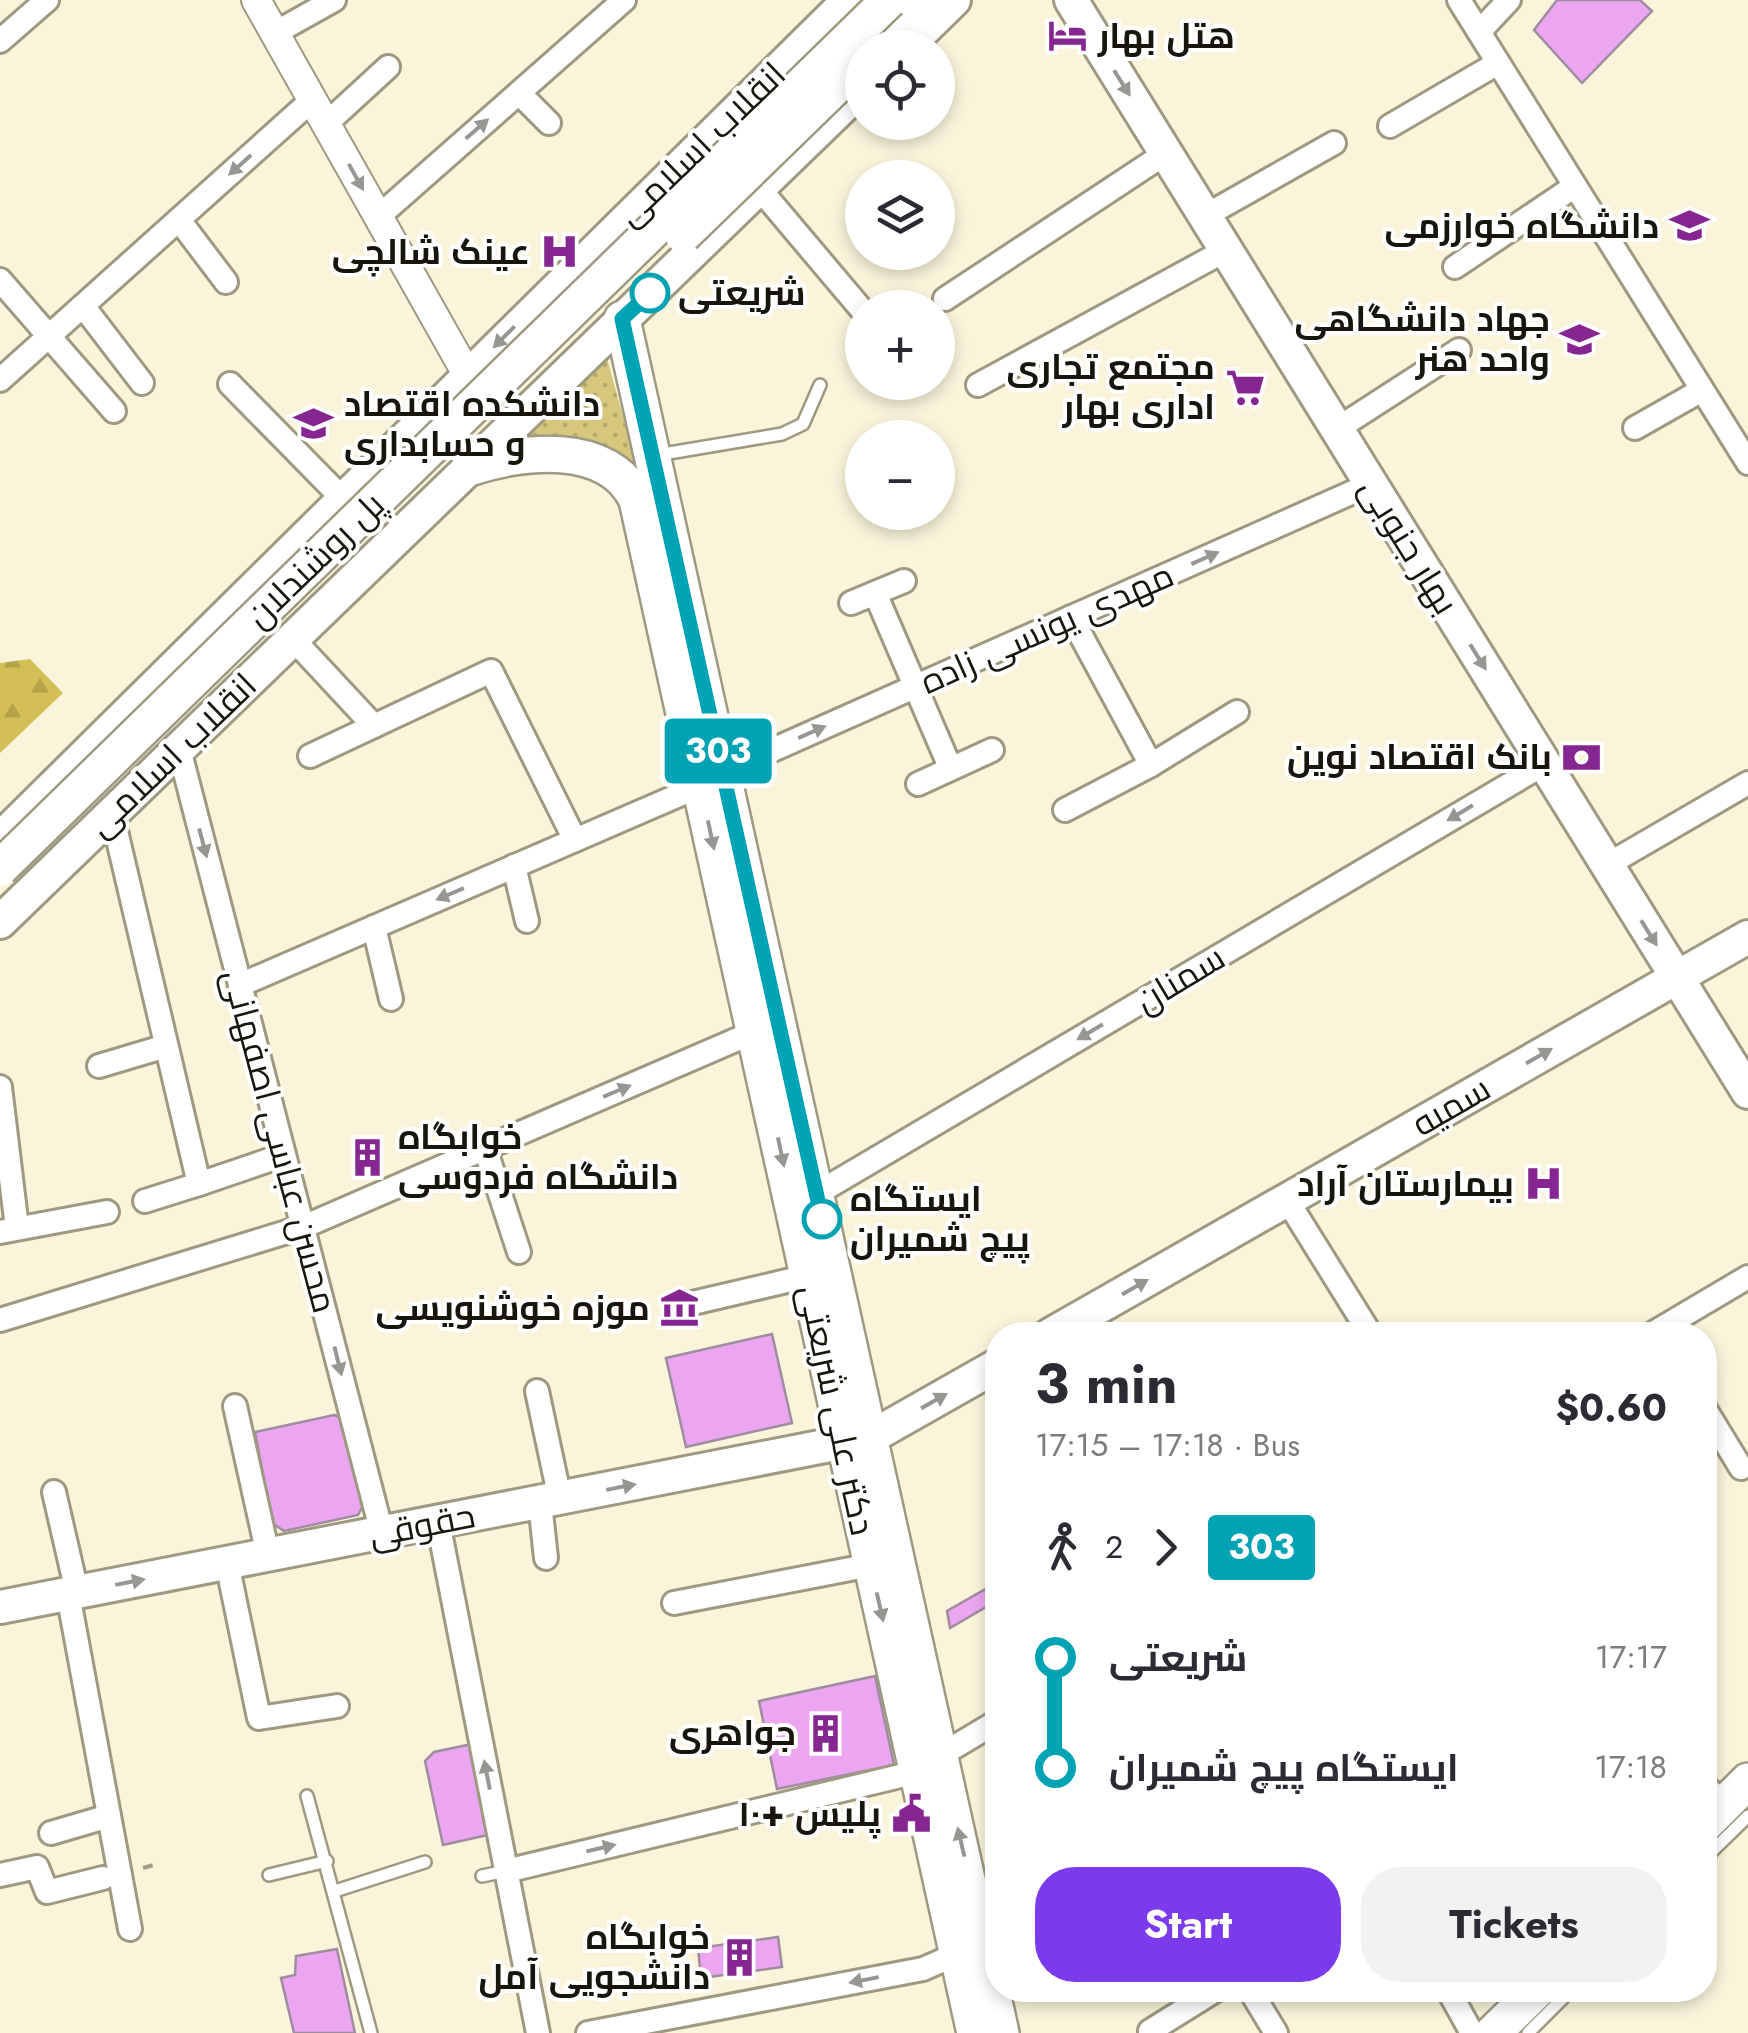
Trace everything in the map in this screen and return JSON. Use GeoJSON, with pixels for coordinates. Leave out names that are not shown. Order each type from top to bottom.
{"type":"FeatureCollection","features":[{"type":"Feature","properties":{"kind":"main road","name":"پل روشندلان"},"geometry":{"type":"LineString","coordinates":[[0,868],[888,0]]}},
{"type":"Feature","properties":{"kind":"main road"},"geometry":{"type":"LineString","coordinates":[[894,30],[925,0]]}},
{"type":"Feature","properties":{"kind":"main road"},"geometry":{"type":"LineString","coordinates":[[923,30],[954,0]]}},
{"type":"Feature","properties":{"kind":"main road","name":"بهار جنوبی"},"geometry":{"type":"LineString","coordinates":[[1071,0],[1748,1092]]}},
{"type":"Feature","properties":{"kind":"main road","name":"انقلاب اسلامی"},"geometry":{"type":"LineString","coordinates":[[5,834],[780,66],[832,5]]}},
{"type":"Feature","properties":{"kind":"main road"},"geometry":{"type":"LineString","coordinates":[[780,66],[778,89],[788,114],[826,124]]}},
{"type":"Feature","properties":{"kind":"main road","name":"پل روشندلان"},"geometry":{"type":"LineString","coordinates":[[0,897],[845,77]]}},
{"type":"Feature","properties":{"kind":"main road","name":"انقلاب اسلامی"},"geometry":{"type":"LineString","coordinates":[[0,922],[845,105]]}},
{"type":"Feature","properties":{"kind":"main road"},"geometry":{"type":"LineString","coordinates":[[553,289],[566,286],[590,292],[622,319]]}},
{"type":"Feature","properties":{"kind":"main road","name":"دکتر علی شریعتی"},"geometry":{"type":"LineString","coordinates":[[622,319],[652,456],[712,779],[754,1032],[808,1276],[858,1440],[871,1565],[985,1965]]}},
{"type":"Feature","properties":{"kind":"main road","name":"دکتر علی شریعتی"},"geometry":{"type":"LineString","coordinates":[[469,468],[515,455],[552,454],[593,463],[633,490],[712,779],[816,1194],[858,1440],[929,1763]]}},
{"type":"Feature","properties":{"kind":"main road"},"geometry":{"type":"LineString","coordinates":[[5,834],[35,874],[50,874]]}},
{"type":"Feature","properties":{"kind":"main road","name":"سمیه"},"geometry":{"type":"LineString","coordinates":[[1081,1322],[1748,937]]}},
{"type":"Feature","properties":{"kind":"main road"},"geometry":{"type":"LineString","coordinates":[[858,1440],[985,1372]]}},
{"type":"Feature","properties":{"kind":"main road","name":"حقوقی"},"geometry":{"type":"LineString","coordinates":[[0,1608],[858,1440]]}},
{"type":"Feature","properties":{"kind":"main road","name":"دکتر علی شریعتی"},"geometry":{"type":"LineString","coordinates":[[975,2033],[979,1940]]}},
{"type":"Feature","properties":{"kind":"main road","name":"دکتر علی شریعتی"},"geometry":{"type":"LineString","coordinates":[[994,2002],[1001,2033]]}},
{"type":"Feature","properties":{"kind":"main road"},"geometry":{"type":"LineString","coordinates":[[1499,2032],[1525,2002]]}},
{"type":"Feature","properties":{"kind":"street"},"geometry":{"type":"LineString","coordinates":[[0,41],[47,0]]}},
{"type":"Feature","properties":{"kind":"street"},"geometry":{"type":"LineString","coordinates":[[256,0],[466,374]]}},
{"type":"Feature","properties":{"kind":"street"},"geometry":{"type":"LineString","coordinates":[[275,33],[334,0]]}},
{"type":"Feature","properties":{"kind":"street"},"geometry":{"type":"LineString","coordinates":[[1459,0],[1748,462]]}},
{"type":"Feature","properties":{"kind":"street"},"geometry":{"type":"LineString","coordinates":[[1479,32],[1508,0]]}},
{"type":"Feature","properties":{"kind":"street"},"geometry":{"type":"LineString","coordinates":[[378,217],[608,5]]}},
{"type":"Feature","properties":{"kind":"street"},"geometry":{"type":"LineString","coordinates":[[1390,126],[1498,63]]}},
{"type":"Feature","properties":{"kind":"street"},"geometry":{"type":"LineString","coordinates":[[0,380],[179,220],[319,112],[388,67]]}},
{"type":"Feature","properties":{"kind":"street"},"geometry":{"type":"LineString","coordinates":[[518,92],[548,123]]}},
{"type":"Feature","properties":{"kind":"street"},"geometry":{"type":"LineString","coordinates":[[1205,216],[1334,143]]}},
{"type":"Feature","properties":{"kind":"street"},"geometry":{"type":"LineString","coordinates":[[955,292],[1166,153]]}},
{"type":"Feature","properties":{"kind":"street"},"geometry":{"type":"LineString","coordinates":[[1455,267],[1575,186]]}},
{"type":"Feature","properties":{"kind":"street"},"geometry":{"type":"LineString","coordinates":[[759,188],[845,290]]}},
{"type":"Feature","properties":{"kind":"street"},"geometry":{"type":"LineString","coordinates":[[179,220],[226,282]]}},
{"type":"Feature","properties":{"kind":"street"},"geometry":{"type":"LineString","coordinates":[[978,385],[1226,250]]}},
{"type":"Feature","properties":{"kind":"street"},"geometry":{"type":"LineString","coordinates":[[0,280],[114,411]]}},
{"type":"Feature","properties":{"kind":"street"},"geometry":{"type":"LineString","coordinates":[[83,306],[142,383]]}},
{"type":"Feature","properties":{"kind":"street"},"geometry":{"type":"LineString","coordinates":[[1336,429],[1459,350]]}},
{"type":"Feature","properties":{"kind":"street"},"geometry":{"type":"LineString","coordinates":[[230,384],[342,498]]}},
{"type":"Feature","properties":{"kind":"street"},"geometry":{"type":"LineString","coordinates":[[1634,428],[1702,390]]}},
{"type":"Feature","properties":{"kind":"street","name":"مهدی یونسی زاده"},"geometry":{"type":"LineString","coordinates":[[240,984],[712,779],[1371,484]]}},
{"type":"Feature","properties":{"kind":"street"},"geometry":{"type":"LineString","coordinates":[[851,603],[904,581]]}},
{"type":"Feature","properties":{"kind":"street"},"geometry":{"type":"LineString","coordinates":[[876,593],[950,768]]}},
{"type":"Feature","properties":{"kind":"street"},"geometry":{"type":"LineString","coordinates":[[1071,618],[1151,765]]}},
{"type":"Feature","properties":{"kind":"street"},"geometry":{"type":"LineString","coordinates":[[293,639],[374,726]]}},
{"type":"Feature","properties":{"kind":"street"},"geometry":{"type":"LineString","coordinates":[[310,756],[491,671],[574,840]]}},
{"type":"Feature","properties":{"kind":"street"},"geometry":{"type":"LineString","coordinates":[[1064,810],[1151,765],[1237,712]]}},
{"type":"Feature","properties":{"kind":"street","name":"محسن عباسی اصفهانی"},"geometry":{"type":"LineString","coordinates":[[178,749],[382,1533]]}},
{"type":"Feature","properties":{"kind":"street"},"geometry":{"type":"LineString","coordinates":[[918,784],[992,750]]}},
{"type":"Feature","properties":{"kind":"street","name":"سمنان"},"geometry":{"type":"LineString","coordinates":[[816,1194],[1544,764]]}},
{"type":"Feature","properties":{"kind":"street"},"geometry":{"type":"LineString","coordinates":[[1607,865],[1748,782]]}},
{"type":"Feature","properties":{"kind":"street"},"geometry":{"type":"LineString","coordinates":[[112,814],[199,1184]]}},
{"type":"Feature","properties":{"kind":"street"},"geometry":{"type":"LineString","coordinates":[[514,866],[527,922]]}},
{"type":"Feature","properties":{"kind":"street"},"geometry":{"type":"LineString","coordinates":[[374,927],[391,998]]}},
{"type":"Feature","properties":{"kind":"street"},"geometry":{"type":"LineString","coordinates":[[0,1320],[302,1226],[754,1032]]}},
{"type":"Feature","properties":{"kind":"street"},"geometry":{"type":"LineString","coordinates":[[99,1066],[166,1046]]}},
{"type":"Feature","properties":{"kind":"street"},"geometry":{"type":"LineString","coordinates":[[0,1087],[9,1230],[107,1212]]}},
{"type":"Feature","properties":{"kind":"street"},"geometry":{"type":"LineString","coordinates":[[485,1148],[519,1252]]}},
{"type":"Feature","properties":{"kind":"street"},"geometry":{"type":"LineString","coordinates":[[145,1202],[284,1155]]}},
{"type":"Feature","properties":{"kind":"street"},"geometry":{"type":"LineString","coordinates":[[1287,1200],[1363,1322]]}},
{"type":"Feature","properties":{"kind":"street"},"geometry":{"type":"LineString","coordinates":[[684,1306],[808,1276]]}},
{"type":"Feature","properties":{"kind":"street"},"geometry":{"type":"LineString","coordinates":[[1675,1322],[1748,1277]]}},
{"type":"Feature","properties":{"kind":"street"},"geometry":{"type":"LineString","coordinates":[[537,1391],[550,1501],[546,1558]]}},
{"type":"Feature","properties":{"kind":"street"},"geometry":{"type":"LineString","coordinates":[[235,1406],[268,1555]]}},
{"type":"Feature","properties":{"kind":"street"},"geometry":{"type":"LineString","coordinates":[[1717,1429],[1741,1468]]}},
{"type":"Feature","properties":{"kind":"street"},"geometry":{"type":"LineString","coordinates":[[54,1492],[130,1929]]}},
{"type":"Feature","properties":{"kind":"street"},"geometry":{"type":"LineString","coordinates":[[438,1522],[494,1873],[538,2033]]}},
{"type":"Feature","properties":{"kind":"street"},"geometry":{"type":"LineString","coordinates":[[227,1563],[259,1718],[338,1706]]}},
{"type":"Feature","properties":{"kind":"street"},"geometry":{"type":"LineString","coordinates":[[674,1603],[871,1565]]}},
{"type":"Feature","properties":{"kind":"street"},"geometry":{"type":"LineString","coordinates":[[494,1873],[929,1763],[985,1729]]}},
{"type":"Feature","properties":{"kind":"street"},"geometry":{"type":"LineString","coordinates":[[51,1833],[109,1816]]}},
{"type":"Feature","properties":{"kind":"street"},"geometry":{"type":"LineString","coordinates":[[0,1876],[37,1868],[47,1892],[103,1878]]}},
{"type":"Feature","properties":{"kind":"street"},"geometry":{"type":"LineString","coordinates":[[588,2033],[695,2023],[923,1969],[979,1940]]}},
{"type":"Feature","properties":{"kind":"street"},"geometry":{"type":"LineString","coordinates":[[1150,2031],[1197,2002]]}},
{"type":"Feature","properties":{"kind":"street"},"geometry":{"type":"LineString","coordinates":[[1257,2002],[1276,2033]]}},
{"type":"Feature","properties":{"kind":"street"},"geometry":{"type":"LineString","coordinates":[[1463,2002],[1499,2032]]}},
{"type":"Feature","properties":{"kind":"lane"},"geometry":{"type":"LineString","coordinates":[[652,456],[782,434],[804,424],[820,385]]}},
{"type":"Feature","properties":{"kind":"lane"},"geometry":{"type":"LineString","coordinates":[[307,1796],[370,2033]]}},
{"type":"Feature","properties":{"kind":"lane"},"geometry":{"type":"LineString","coordinates":[[1717,1826],[1726,1802]]}},
{"type":"Feature","properties":{"kind":"lane"},"geometry":{"type":"LineString","coordinates":[[269,1874],[327,1861]]}},
{"type":"Feature","properties":{"kind":"lane"},"geometry":{"type":"LineString","coordinates":[[335,1890],[424,1862]]}},
{"type":"Feature","properties":{"kind":"lane"},"geometry":{"type":"LineString","coordinates":[[1499,2032],[1550,2002]]}},
{"type":"Feature","properties":{"kind":"shaded area"},"geometry":{"type":"Polygon","coordinates":[[[605,351],[641,482],[506,446],[605,351]]]}},
{"type":"Feature","properties":{"kind":"green space"},"geometry":{"type":"Polygon","coordinates":[[[30,659],[63,693],[0,753],[0,663],[30,659]]]}},
{"type":"Feature","properties":{"kind":"building"},"geometry":{"type":"Polygon","coordinates":[[[1557,0],[1640,0],[1652,11],[1582,83],[1534,30],[1557,0]]]}},
{"type":"Feature","properties":{"kind":"building","name":"خوابگاه دانشگاه فردوسی"},"geometry":{"type":"Polygon","coordinates":[[[372,1142],[380,1165],[364,1172],[356,1149],[372,1142]]]}},
{"type":"Feature","properties":{"kind":"building"},"geometry":{"type":"Polygon","coordinates":[[[772,1334],[792,1423],[686,1447],[666,1358],[772,1334]]]}},
{"type":"Feature","properties":{"kind":"building"},"geometry":{"type":"Polygon","coordinates":[[[334,1415],[343,1418],[364,1504],[358,1515],[284,1531],[272,1523],[255,1432],[334,1415]]]}},
{"type":"Feature","properties":{"kind":"building"},"geometry":{"type":"Polygon","coordinates":[[[985,1589],[985,1608],[950,1628],[947,1611],[985,1589]]]}},
{"type":"Feature","properties":{"kind":"building","name":"جواهری"},"geometry":{"type":"Polygon","coordinates":[[[875,1676],[894,1765],[777,1789],[759,1701],[875,1676]]]}},
{"type":"Feature","properties":{"kind":"building"},"geometry":{"type":"Polygon","coordinates":[[[472,1744],[492,1834],[443,1845],[425,1761],[434,1752],[472,1744]]]}},
{"type":"Feature","properties":{"kind":"building","name":"خوابگاه دانشجویی آمل"},"geometry":{"type":"Polygon","coordinates":[[[778,1937],[782,1967],[701,1978],[698,1948],[778,1937]]]}},
{"type":"Feature","properties":{"kind":"building"},"geometry":{"type":"Polygon","coordinates":[[[337,1949],[355,2033],[294,2033],[281,1978],[295,1975],[296,1956],[337,1949]]]}},
{"type":"Feature","properties":{"kind":"bus line","name":"303"},"geometry":{"type":"LineString","coordinates":[[650,293],[622,319],[822,1219]]}},
{"type":"Feature","properties":{"kind":"place","name":"هتل بهار"},"geometry":{"type":"Point","coordinates":[1068,36]}},
{"type":"Feature","properties":{"kind":"place","name":"دانشگاه خوارزمی"},"geometry":{"type":"Point","coordinates":[1689,226]}},
{"type":"Feature","properties":{"kind":"place","name":"عينک شالچی"},"geometry":{"type":"Point","coordinates":[560,252]}},
{"type":"Feature","properties":{"kind":"place","name":"شریعتی"},"geometry":{"type":"Point","coordinates":[650,293]}},
{"type":"Feature","properties":{"kind":"place","name":"جهاد دانشگاهی واحد هنر"},"geometry":{"type":"Point","coordinates":[1580,339]}},
{"type":"Feature","properties":{"kind":"place","name":"مجتمع تجاری اداری بهار"},"geometry":{"type":"Point","coordinates":[1245,387]}},
{"type":"Feature","properties":{"kind":"place","name":"دانشکده اقتصاد و حسابداری"},"geometry":{"type":"Point","coordinates":[314,424]}},
{"type":"Feature","properties":{"kind":"place","name":"بانک اقتصاد نوین"},"geometry":{"type":"Point","coordinates":[1582,757]}},
{"type":"Feature","properties":{"kind":"place","name":"خوابگاه دانشگاه فردوسی"},"geometry":{"type":"Point","coordinates":[368,1157]}},
{"type":"Feature","properties":{"kind":"place","name":"بیمارستان آراد"},"geometry":{"type":"Point","coordinates":[1544,1184]}},
{"type":"Feature","properties":{"kind":"place","name":"ایستگاه پیچ شمیران"},"geometry":{"type":"Point","coordinates":[822,1219]}},
{"type":"Feature","properties":{"kind":"place","name":"موزه خوشنویسی"},"geometry":{"type":"Point","coordinates":[680,1308]}},
{"type":"Feature","properties":{"kind":"place","name":"جواهری"},"geometry":{"type":"Point","coordinates":[826,1733]}},
{"type":"Feature","properties":{"kind":"place","name":"پلیس +۱۰"},"geometry":{"type":"Point","coordinates":[911,1814]}},
{"type":"Feature","properties":{"kind":"place","name":"خوابگاه دانشجویی آمل"},"geometry":{"type":"Point","coordinates":[740,1957]}}]}
